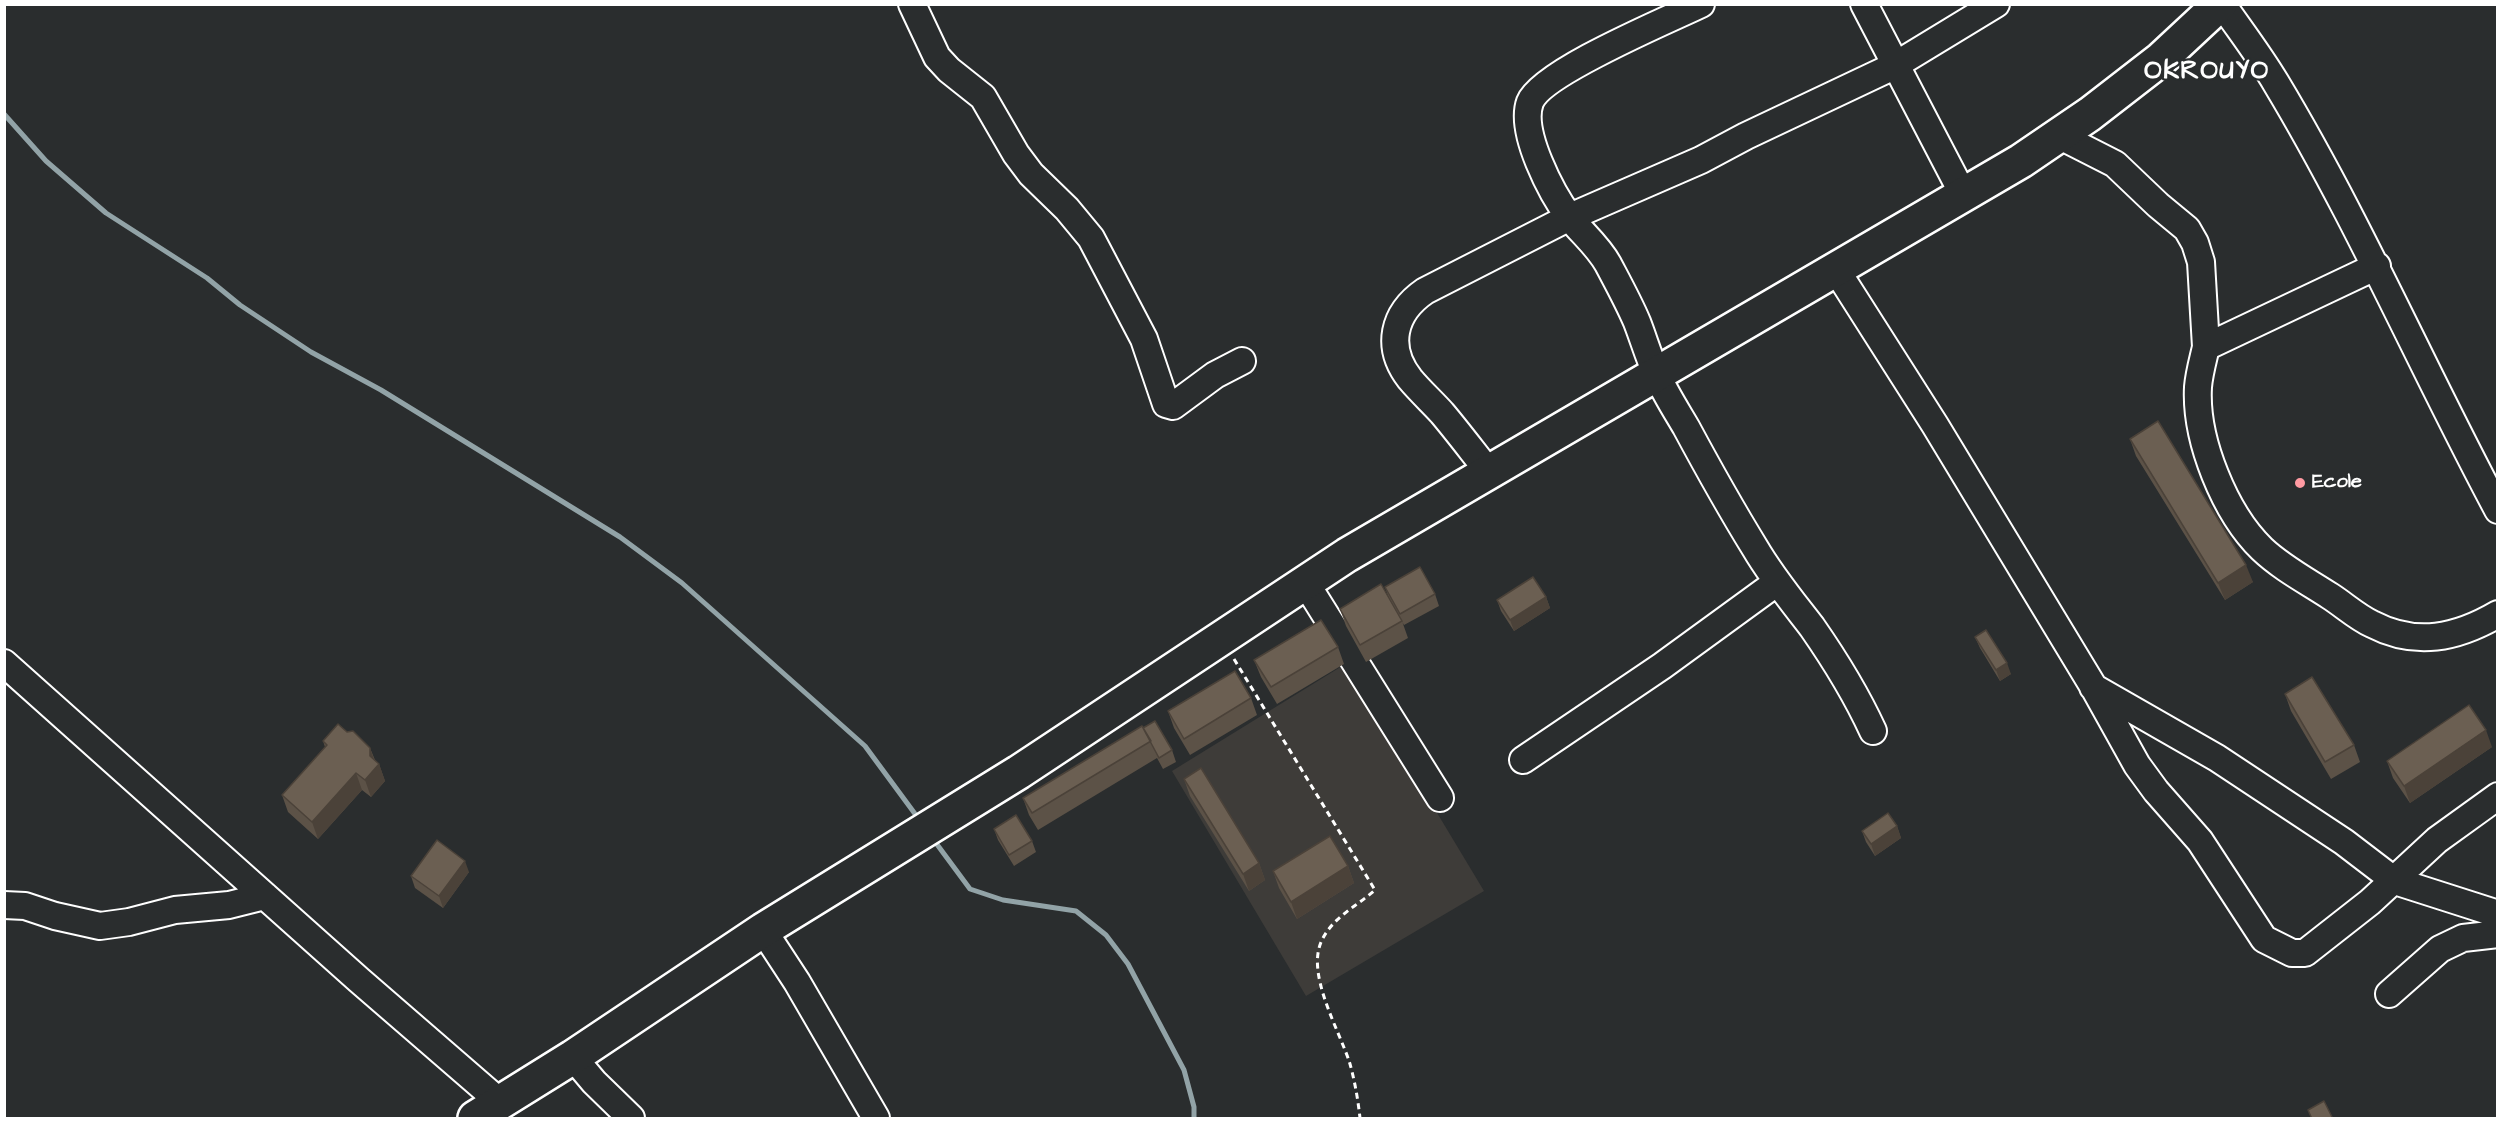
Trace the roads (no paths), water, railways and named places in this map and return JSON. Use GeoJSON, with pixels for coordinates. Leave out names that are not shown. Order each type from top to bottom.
{"type":"FeatureCollection","features":[{"type":"Feature","properties":{"kind":"main road"},"geometry":{"type":"LineString","coordinates":[[488,1111],[763,930],[1019,772],[1305,582],[1835,267],[1963,194],[2058,135],[2090,114],[2161,59],[2221,4]]}},
{"type":"Feature","properties":{"kind":"street"},"geometry":{"type":"LineString","coordinates":[[912,4],[937,57],[949,70],[983,97],[1016,154],[1031,174],[1067,209],[1091,238],[1144,339],[1166,404],[1173,406],[1215,375],[1242,361]]}},
{"type":"Feature","properties":{"kind":"street"},"geometry":{"type":"LineString","coordinates":[[1701,4],[1652,25],[1563,73],[1534,95],[1529,105],[1528,127],[1546,175],[1570,217],[1594,243],[1607,262],[1636,321],[1656,374],[1722,492],[1776,583],[1811,626],[1837,664],[1859,700],[1873,731]]}},
{"type":"Feature","properties":{"kind":"street"},"geometry":{"type":"LineString","coordinates":[[1864,4],[1894,66],[1963,194]]}},
{"type":"Feature","properties":{"kind":"street"},"geometry":{"type":"LineString","coordinates":[[1489,472],[1401,364],[1396,328],[1401,314],[1412,300],[1425,291],[1570,217],[1701,160],[1746,136],[1894,66],[1996,4]]}},
{"type":"Feature","properties":{"kind":"street"},"geometry":{"type":"LineString","coordinates":[[2221,4],[2275,80],[2322,161],[2377,266],[2464,447],[2498,510]]}},
{"type":"Feature","properties":{"kind":"street"},"geometry":{"type":"LineString","coordinates":[[2058,135],[2115,164],[2158,206],[2187,229],[2195,243],[2201,262],[2206,347],[2198,386],[2199,419],[2218,484],[2244,530],[2264,551],[2297,576],[2372,624],[2406,637],[2442,638],[2476,626],[2498,614]]}},
{"type":"Feature","properties":{"kind":"street"},"geometry":{"type":"LineString","coordinates":[[2206,347],[2377,266]]}},
{"type":"Feature","properties":{"kind":"street"},"geometry":{"type":"LineString","coordinates":[[1835,267],[1935,425],[2093,686],[2137,765],[2156,791],[2180,815],[2200,841],[2264,939],[2292,953],[2305,953],[2341,927],[2437,840],[2498,796]]}},
{"type":"Feature","properties":{"kind":"street"},"geometry":{"type":"LineString","coordinates":[[1305,582],[1440,798]]}},
{"type":"Feature","properties":{"kind":"street"},"geometry":{"type":"LineString","coordinates":[[1523,760],[1644,679],[1776,583]]}},
{"type":"Feature","properties":{"kind":"street"},"geometry":{"type":"LineString","coordinates":[[4,663],[266,896],[488,1111]]}},
{"type":"Feature","properties":{"kind":"street"},"geometry":{"type":"LineString","coordinates":[[2093,686],[2217,758],[2344,842],[2395,880],[2498,914]]}},
{"type":"Feature","properties":{"kind":"street"},"geometry":{"type":"LineString","coordinates":[[4,905],[25,906],[100,926],[129,922],[175,910],[229,905],[266,896]]}},
{"type":"Feature","properties":{"kind":"street"},"geometry":{"type":"LineString","coordinates":[[763,930],[797,982],[876,1119]]}},
{"type":"Feature","properties":{"kind":"street"},"geometry":{"type":"LineString","coordinates":[[2389,994],[2440,949],[2463,938],[2498,934]]}},
{"type":"Feature","properties":{"kind":"street"},"geometry":{"type":"LineString","coordinates":[[573,1057],[631,1119]]}},
{"type":"Feature","properties":{"kind":"waterway"},"geometry":{"type":"LineString","coordinates":[[4,114],[46,161],[106,213],[207,278],[240,305],[311,352],[381,390],[620,537],[682,583],[865,746],[921,822]]}},
{"type":"Feature","properties":{"kind":"waterway"},"geometry":{"type":"LineString","coordinates":[[933,839],[970,889],[1003,900],[1076,911],[1106,935],[1128,964],[1184,1070],[1194,1107],[1194,1118]]}},
{"type":"Feature","properties":{"kind":"place","name":"Ecole"},"geometry":{"type":"Point","coordinates":[2300,483]}},
{"type":"Feature","properties":{"kind":"district","name":"OKROUYO"},"geometry":{"type":"Point","coordinates":[2207,73]}}]}
